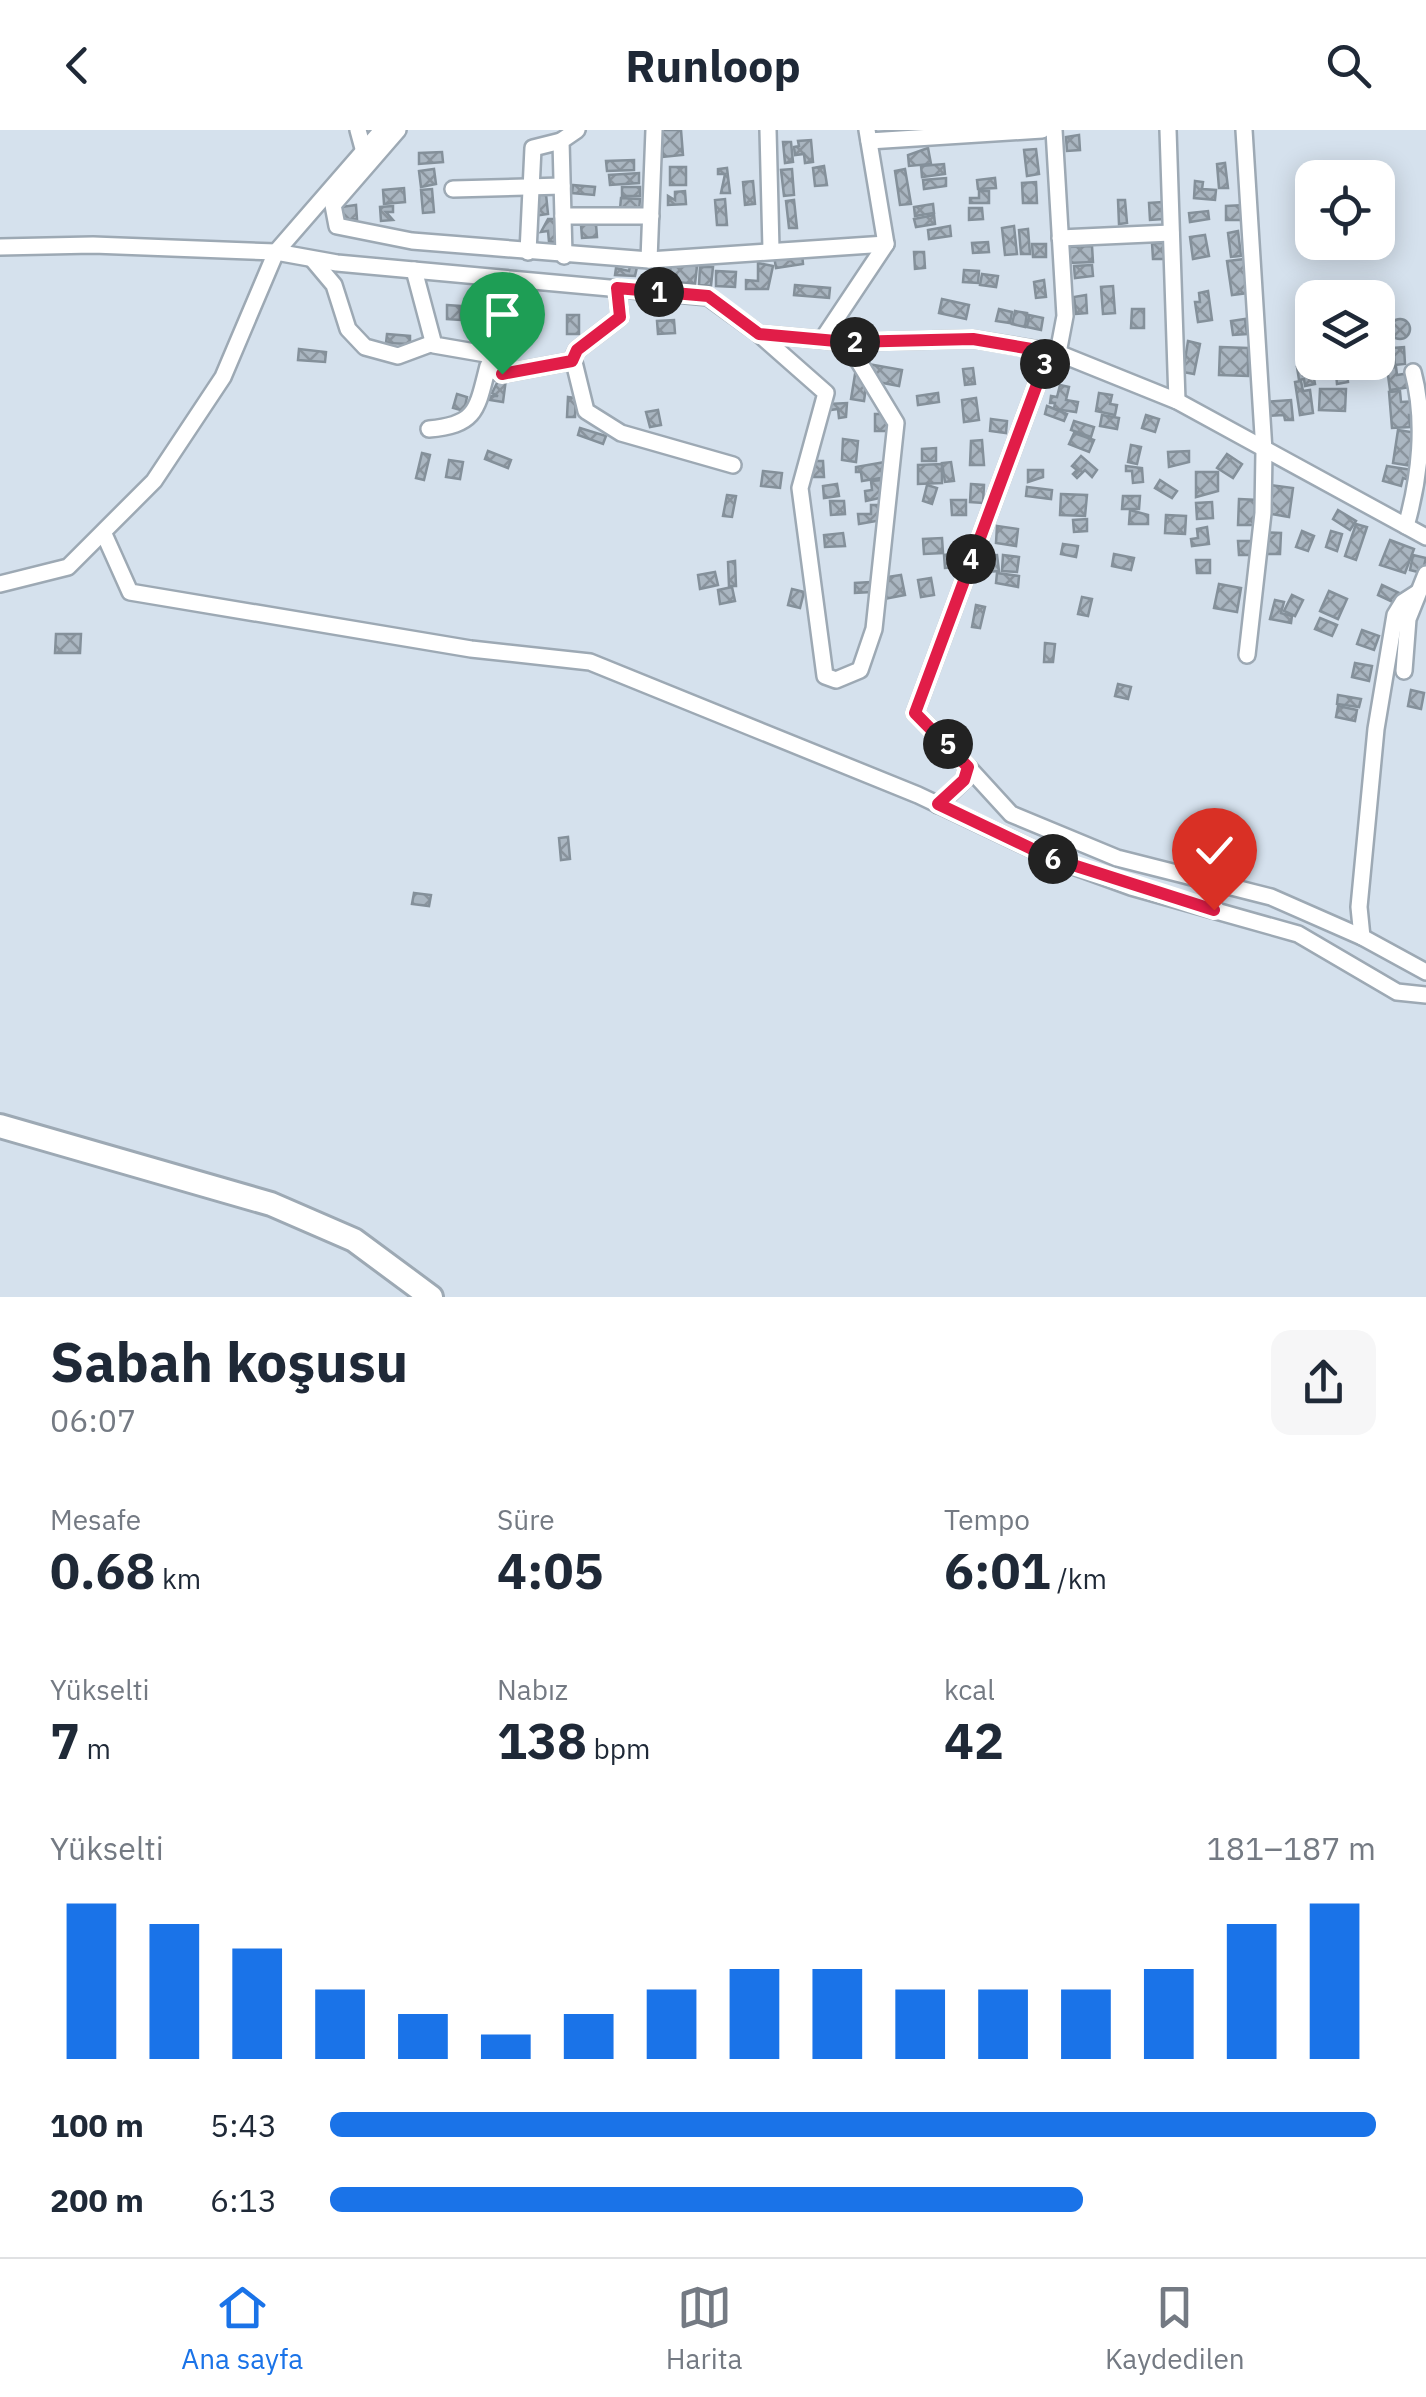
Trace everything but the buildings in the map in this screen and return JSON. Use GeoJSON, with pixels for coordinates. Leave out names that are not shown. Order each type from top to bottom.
{"type":"FeatureCollection","features":[{"type":"Feature","properties":{"kind":"street"},"geometry":{"type":"LineString","coordinates":[[358,130],[364,152]]}},
{"type":"Feature","properties":{"kind":"street"},"geometry":{"type":"LineString","coordinates":[[0,584],[68,568],[154,481],[223,377],[276,252],[382,130]]}},
{"type":"Feature","properties":{"kind":"street"},"geometry":{"type":"LineString","coordinates":[[398,130],[333,205],[337,226],[370,236],[564,256],[650,260],[886,244]]}},
{"type":"Feature","properties":{"kind":"street"},"geometry":{"type":"LineString","coordinates":[[528,252],[528,186],[533,148],[561,140],[576,130]]}},
{"type":"Feature","properties":{"kind":"street"},"geometry":{"type":"LineString","coordinates":[[650,260],[654,130]]}},
{"type":"Feature","properties":{"kind":"street"},"geometry":{"type":"LineString","coordinates":[[768,130],[771,249]]}},
{"type":"Feature","properties":{"kind":"street"},"geometry":{"type":"LineString","coordinates":[[822,340],[886,244],[868,135],[1042,130]]}},
{"type":"Feature","properties":{"kind":"street"},"geometry":{"type":"LineString","coordinates":[[1054,130],[1066,316],[915,713],[1011,814],[1118,858],[1271,897],[1426,972]]}},
{"type":"Feature","properties":{"kind":"street"},"geometry":{"type":"LineString","coordinates":[[1168,130],[1177,402]]}},
{"type":"Feature","properties":{"kind":"street"},"geometry":{"type":"LineString","coordinates":[[1244,130],[1264,451],[1263,512],[1246,655]]}},
{"type":"Feature","properties":{"kind":"street"},"geometry":{"type":"LineString","coordinates":[[561,140],[564,256]]}},
{"type":"Feature","properties":{"kind":"street"},"geometry":{"type":"LineString","coordinates":[[453,189],[562,186]]}},
{"type":"Feature","properties":{"kind":"street"},"geometry":{"type":"LineString","coordinates":[[563,216],[651,216]]}},
{"type":"Feature","properties":{"kind":"street"},"geometry":{"type":"LineString","coordinates":[[1060,238],[1170,233]]}},
{"type":"Feature","properties":{"kind":"street"},"geometry":{"type":"LineString","coordinates":[[0,247],[93,245],[276,252],[313,260],[708,296],[759,334],[826,393],[804,471],[800,515],[816,583],[820,663],[825,676],[836,680],[860,670],[874,629],[896,423],[847,342]]}},
{"type":"Feature","properties":{"kind":"street"},"geometry":{"type":"LineString","coordinates":[[313,260],[334,285],[348,329],[365,347],[398,356],[433,344],[487,360],[502,374],[572,361]]}},
{"type":"Feature","properties":{"kind":"street"},"geometry":{"type":"LineString","coordinates":[[414,270],[433,344]]}},
{"type":"Feature","properties":{"kind":"street"},"geometry":{"type":"LineString","coordinates":[[429,429],[457,427],[469,419],[487,360],[490,332],[482,276]]}},
{"type":"Feature","properties":{"kind":"street"},"geometry":{"type":"LineString","coordinates":[[617,288],[620,317],[577,350],[572,361],[576,386],[593,419],[621,434],[733,464]]}},
{"type":"Feature","properties":{"kind":"street"},"geometry":{"type":"LineString","coordinates":[[759,334],[847,342],[973,339],[1054,353],[1177,402],[1426,537]]}},
{"type":"Feature","properties":{"kind":"street"},"geometry":{"type":"LineString","coordinates":[[1406,526],[1421,450],[1423,413],[1413,372]]}},
{"type":"Feature","properties":{"kind":"street"},"geometry":{"type":"LineString","coordinates":[[104,534],[130,592],[471,648],[590,662],[938,804],[1083,870],[1298,934],[1397,992],[1426,995]]}},
{"type":"Feature","properties":{"kind":"street"},"geometry":{"type":"LineString","coordinates":[[1404,670],[1408,619],[1426,574]]}},
{"type":"Feature","properties":{"kind":"street"},"geometry":{"type":"LineString","coordinates":[[1362,938],[1358,907],[1378,710],[1395,615],[1403,602],[1418,593]]}},
{"type":"Feature","properties":{"kind":"street"},"geometry":{"type":"LineString","coordinates":[[938,804],[964,780],[968,767]]}},
{"type":"Feature","properties":{"kind":"street"},"geometry":{"type":"LineString","coordinates":[[0,1126],[270,1204],[354,1240],[431,1297]]}},
{"type":"Feature","properties":{"kind":"route"},"geometry":{"type":"LineString","coordinates":[[502,374],[572,361],[577,350],[620,317],[617,288],[708,296],[759,334],[847,342],[973,339],[1049,352],[915,713],[968,767],[964,780],[938,804],[1051,858],[1131,887],[1214,910]]}}]}
